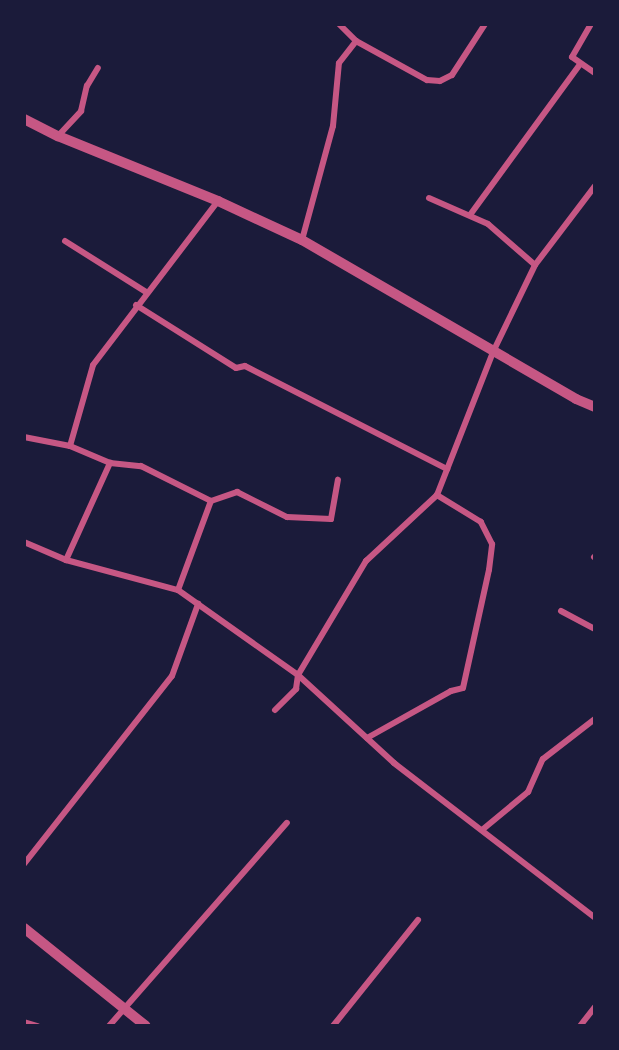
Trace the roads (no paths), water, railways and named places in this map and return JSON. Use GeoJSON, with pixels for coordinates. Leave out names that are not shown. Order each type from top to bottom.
{"type":"FeatureCollection","features":[{"type":"Feature","properties":{"kind":"street"},"geometry":{"type":"LineString","coordinates":[[339,24],[356,41],[427,80],[440,81],[452,75],[485,24]]}},
{"type":"Feature","properties":{"kind":"street"},"geometry":{"type":"LineString","coordinates":[[591,24],[572,57],[595,73]]}},
{"type":"Feature","properties":{"kind":"street"},"geometry":{"type":"LineString","coordinates":[[302,240],[333,126],[339,63],[356,41]]}},
{"type":"Feature","properties":{"kind":"street"},"geometry":{"type":"LineString","coordinates":[[470,215],[580,64]]}},
{"type":"Feature","properties":{"kind":"street"},"geometry":{"type":"LineString","coordinates":[[58,136],[81,111],[87,86],[98,68]]}},
{"type":"Feature","properties":{"kind":"street"},"geometry":{"type":"LineString","coordinates":[[24,119],[58,136],[218,201],[302,240],[493,352],[576,399],[595,407]]}},
{"type":"Feature","properties":{"kind":"street"},"geometry":{"type":"LineString","coordinates":[[275,710],[296,688],[298,675],[366,561],[437,495],[493,352],[535,265],[595,186]]}},
{"type":"Feature","properties":{"kind":"street"},"geometry":{"type":"LineString","coordinates":[[429,198],[488,224],[535,265]]}},
{"type":"Feature","properties":{"kind":"street"},"geometry":{"type":"LineString","coordinates":[[70,446],[93,364],[218,201]]}},
{"type":"Feature","properties":{"kind":"street"},"geometry":{"type":"LineString","coordinates":[[66,241],[146,292]]}},
{"type":"Feature","properties":{"kind":"street"},"geometry":{"type":"LineString","coordinates":[[136,305],[236,368],[245,366],[447,468]]}},
{"type":"Feature","properties":{"kind":"street"},"geometry":{"type":"LineString","coordinates":[[24,438],[70,446],[110,463],[141,466],[211,501],[237,492],[287,517],[331,519],[338,480]]}},
{"type":"Feature","properties":{"kind":"street"},"geometry":{"type":"LineString","coordinates":[[66,560],[110,463]]}},
{"type":"Feature","properties":{"kind":"street"},"geometry":{"type":"LineString","coordinates":[[366,738],[451,691],[464,688],[489,570],[492,543],[481,522],[437,495]]}},
{"type":"Feature","properties":{"kind":"street"},"geometry":{"type":"LineString","coordinates":[[178,590],[211,501]]}},
{"type":"Feature","properties":{"kind":"street"},"geometry":{"type":"LineString","coordinates":[[24,542],[66,560],[178,590],[298,675],[394,763],[595,918]]}},
{"type":"Feature","properties":{"kind":"street"},"geometry":{"type":"LineString","coordinates":[[24,864],[172,676],[198,604]]}},
{"type":"Feature","properties":{"kind":"street"},"geometry":{"type":"LineString","coordinates":[[561,611],[595,629]]}},
{"type":"Feature","properties":{"kind":"street"},"geometry":{"type":"LineString","coordinates":[[482,831],[528,792],[543,759],[595,719]]}},
{"type":"Feature","properties":{"kind":"street"},"geometry":{"type":"LineString","coordinates":[[109,1026],[287,823]]}},
{"type":"Feature","properties":{"kind":"street"},"geometry":{"type":"LineString","coordinates":[[333,1026],[418,920]]}},
{"type":"Feature","properties":{"kind":"street"},"geometry":{"type":"LineString","coordinates":[[24,928],[146,1026]]}},
{"type":"Feature","properties":{"kind":"street"},"geometry":{"type":"LineString","coordinates":[[580,1026],[595,1007]]}},
{"type":"Feature","properties":{"kind":"street"},"geometry":{"type":"LineString","coordinates":[[24,1022],[37,1026]]}}]}
